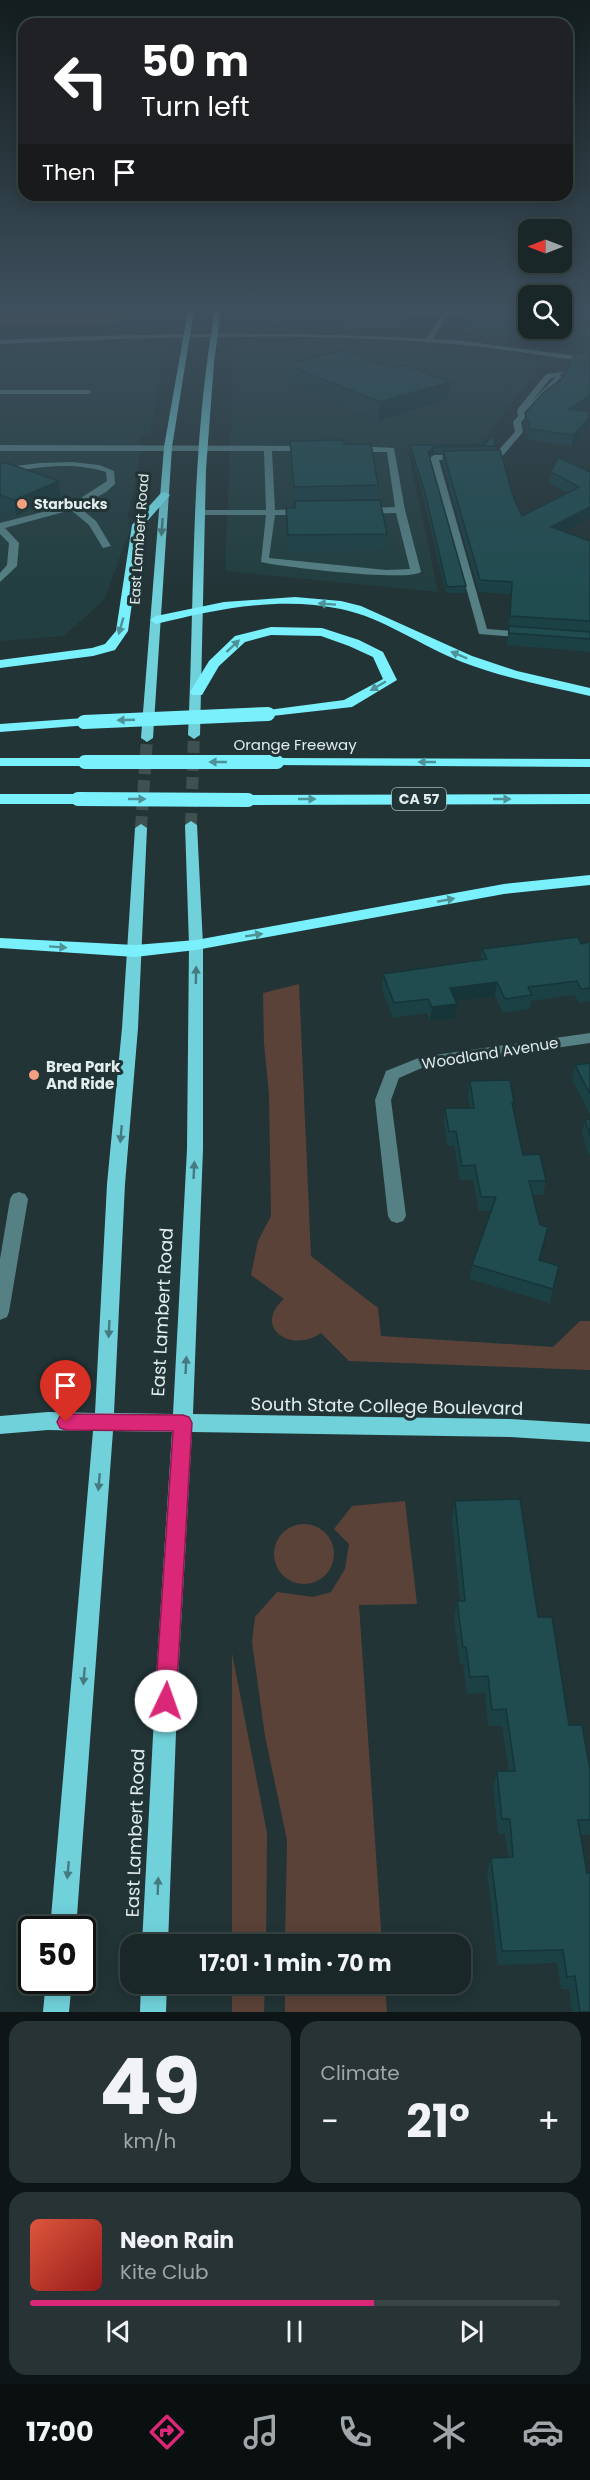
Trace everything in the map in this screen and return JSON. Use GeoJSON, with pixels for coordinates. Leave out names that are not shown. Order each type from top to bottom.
{"type":"FeatureCollection","features":[{"type":"Feature","properties":{"kind":"highway"},"geometry":{"type":"LineString","coordinates":[[0,664],[83,654],[110,647],[122,631],[138,525],[165,495]]}},
{"type":"Feature","properties":{"kind":"highway"},"geometry":{"type":"LineString","coordinates":[[156,620],[198,609],[271,600],[342,605],[383,620],[466,659],[514,675],[590,692]]}},
{"type":"Feature","properties":{"kind":"highway"},"geometry":{"type":"LineString","coordinates":[[0,728],[268,714],[347,704],[390,680],[378,655],[354,643],[322,632],[271,631],[240,639],[214,664],[197,692]]}},
{"type":"Feature","properties":{"kind":"highway","name":"Orange Freeway"},"geometry":{"type":"LineString","coordinates":[[0,762],[590,763]]}},
{"type":"Feature","properties":{"kind":"highway","name":"CA 57"},"geometry":{"type":"LineString","coordinates":[[0,799],[590,799]]}},
{"type":"Feature","properties":{"kind":"highway"},"geometry":{"type":"LineString","coordinates":[[0,943],[135,951],[196,945],[504,889],[590,880]]}},
{"type":"Feature","properties":{"kind":"main road","name":"East Lambert Road"},"geometry":{"type":"LineString","coordinates":[[147,738],[168,447],[175,404]]}},
{"type":"Feature","properties":{"kind":"main road"},"geometry":{"type":"LineString","coordinates":[[194,735],[197,692],[200,513],[207,404]]}},
{"type":"Feature","properties":{"kind":"main road","name":"East Lambert Road"},"geometry":{"type":"LineString","coordinates":[[155,1934],[167,1679],[183,1423],[195,1149],[196,945],[191,825]]}},
{"type":"Feature","properties":{"kind":"main road"},"geometry":{"type":"LineString","coordinates":[[64,1916],[104,1423],[116,1184],[135,951],[141,828]]}},
{"type":"Feature","properties":{"kind":"main road","name":"South State College Boulevard"},"geometry":{"type":"LineString","coordinates":[[0,1425],[48,1421],[510,1428],[590,1433]]}},
{"type":"Feature","properties":{"kind":"main road"},"geometry":{"type":"LineString","coordinates":[[56,2012],[57,1994]]}},
{"type":"Feature","properties":{"kind":"main road"},"geometry":{"type":"LineString","coordinates":[[153,2012],[154,1994]]}},
{"type":"Feature","properties":{"kind":"street"},"geometry":{"type":"LineString","coordinates":[[522,416],[521,410],[526,404]]}},
{"type":"Feature","properties":{"kind":"street"},"geometry":{"type":"LineString","coordinates":[[535,404],[517,422],[519,432],[497,457],[434,458],[483,632],[542,636]]}},
{"type":"Feature","properties":{"kind":"street"},"geometry":{"type":"LineString","coordinates":[[0,448],[320,448]]}},
{"type":"Feature","properties":{"kind":"street"},"geometry":{"type":"LineString","coordinates":[[268,448],[271,512],[264,560],[386,573],[416,572],[400,510],[391,450],[340,448]]}},
{"type":"Feature","properties":{"kind":"street"},"geometry":{"type":"LineString","coordinates":[[0,471],[21,466],[94,465],[110,471],[112,482],[103,490],[73,507],[0,527],[15,543],[12,566],[0,579]]}},
{"type":"Feature","properties":{"kind":"street"},"geometry":{"type":"LineString","coordinates":[[73,507],[93,523],[106,546]]}},
{"type":"Feature","properties":{"kind":"street"},"geometry":{"type":"LineString","coordinates":[[353,511],[400,510]]}},
{"type":"Feature","properties":{"kind":"street"},"geometry":{"type":"LineString","coordinates":[[200,513],[318,511]]}},
{"type":"Feature","properties":{"kind":"street","name":"Woodland Avenue"},"geometry":{"type":"LineString","coordinates":[[397,1216],[383,1100],[392,1075],[421,1062],[590,1038]]}},
{"type":"Feature","properties":{"kind":"street"},"geometry":{"type":"LineString","coordinates":[[0,1312],[19,1200]]}},
{"type":"Feature","properties":{"kind":"shaded area"},"geometry":{"type":"Polygon","coordinates":[[[0,404],[156,404],[150,433],[141,436],[139,467],[128,515],[130,528],[105,599],[64,636],[0,641],[0,404]]]}},
{"type":"Feature","properties":{"kind":"shaded area"},"geometry":{"type":"Polygon","coordinates":[[[232,404],[512,404],[479,448],[408,450],[438,592],[225,571],[232,404]]]}},
{"type":"Feature","properties":{"kind":"shaded area"},"geometry":{"type":"Polygon","coordinates":[[[299,984],[311,1256],[378,1308],[381,1336],[553,1347],[580,1321],[590,1321],[590,1370],[349,1361],[321,1333],[309,1339],[288,1339],[274,1328],[272,1319],[275,1309],[284,1299],[251,1275],[258,1241],[271,1216],[269,1094],[264,1043],[263,993],[299,984]]]}},
{"type":"Feature","properties":{"kind":"shaded area"},"geometry":{"type":"Polygon","coordinates":[[[405,1501],[417,1604],[359,1605],[381,1934],[285,1934],[287,1840],[265,1736],[252,1642],[255,1617],[277,1592],[313,1597],[331,1592],[345,1569],[349,1544],[334,1529],[352,1506],[405,1501]]]}},
{"type":"Feature","properties":{"kind":"shaded area"},"geometry":{"type":"Polygon","coordinates":[[[304,1524],[321,1529],[329,1537],[334,1554],[329,1571],[321,1579],[304,1584],[287,1579],[279,1571],[274,1554],[279,1537],[287,1529],[304,1524]]]}},
{"type":"Feature","properties":{"kind":"shaded area"},"geometry":{"type":"Polygon","coordinates":[[[232,1653],[267,1833],[266,1934],[232,1934],[232,1653]]]}},
{"type":"Feature","properties":{"kind":"shaded area"},"geometry":{"type":"Polygon","coordinates":[[[232,1994],[265,1994],[264,2012],[232,2012],[232,1994]]]}},
{"type":"Feature","properties":{"kind":"shaded area"},"geometry":{"type":"Polygon","coordinates":[[[285,1994],[386,1994],[387,2012],[285,2012],[285,1994]]]}},
{"type":"Feature","properties":{"kind":"building"},"geometry":{"type":"Polygon","coordinates":[[[533,404],[577,404],[569,409],[590,412],[590,417],[573,435],[530,429],[525,413],[533,404]]]}},
{"type":"Feature","properties":{"kind":"building"},"geometry":{"type":"Polygon","coordinates":[[[493,434],[495,446],[434,447],[428,452],[466,586],[447,587],[425,493],[410,445],[484,445],[493,434]]]}},
{"type":"Feature","properties":{"kind":"building"},"geometry":{"type":"Polygon","coordinates":[[[344,440],[344,444],[371,444],[378,485],[294,487],[290,441],[344,440]]]}},
{"type":"Feature","properties":{"kind":"building"},"geometry":{"type":"Polygon","coordinates":[[[500,450],[513,496],[522,516],[579,487],[551,472],[558,457],[590,472],[590,507],[551,527],[590,541],[590,621],[510,616],[512,582],[480,580],[443,451],[500,450]]]}},
{"type":"Feature","properties":{"kind":"building"},"geometry":{"type":"Polygon","coordinates":[[[4,462],[59,481],[14,500],[0,495],[0,464],[4,462]]]}},
{"type":"Feature","properties":{"kind":"building"},"geometry":{"type":"Polygon","coordinates":[[[380,500],[387,534],[288,535],[286,508],[295,508],[295,501],[380,500]]]}},
{"type":"Feature","properties":{"kind":"building"},"geometry":{"type":"Polygon","coordinates":[[[509,626],[590,632],[590,639],[509,633],[509,626]]]}},
{"type":"Feature","properties":{"kind":"building"},"geometry":{"type":"Polygon","coordinates":[[[578,937],[581,944],[590,942],[590,988],[581,989],[577,981],[528,987],[532,995],[505,999],[497,982],[450,988],[457,1004],[432,1007],[428,999],[394,1003],[383,974],[487,959],[482,949],[578,937]]]}},
{"type":"Feature","properties":{"kind":"building"},"geometry":{"type":"Polygon","coordinates":[[[590,1063],[590,1094],[575,1065],[590,1063]]]}},
{"type":"Feature","properties":{"kind":"building"},"geometry":{"type":"Polygon","coordinates":[[[510,1080],[514,1103],[512,1103],[523,1155],[540,1154],[546,1181],[529,1181],[540,1225],[548,1227],[539,1260],[559,1266],[553,1289],[472,1265],[496,1197],[481,1197],[475,1165],[462,1166],[456,1131],[449,1132],[445,1108],[474,1108],[470,1081],[510,1080]]]}},
{"type":"Feature","properties":{"kind":"building"},"geometry":{"type":"Polygon","coordinates":[[[590,1119],[590,1136],[585,1120],[590,1119]]]}},
{"type":"Feature","properties":{"kind":"building"},"geometry":{"type":"Polygon","coordinates":[[[520,1499],[538,1617],[552,1617],[569,1725],[582,1725],[590,1769],[590,1820],[578,1820],[587,1873],[590,1873],[590,2012],[580,2012],[575,1976],[567,1977],[563,1950],[502,1951],[491,1858],[513,1857],[510,1819],[502,1819],[497,1771],[515,1771],[506,1709],[492,1710],[488,1676],[470,1677],[466,1647],[463,1647],[457,1601],[465,1601],[455,1501],[520,1499]]]}},
{"type":"Feature","properties":{"kind":"tunnel"},"geometry":{"type":"LineString","coordinates":[[191,825],[194,735]]}},
{"type":"Feature","properties":{"kind":"tunnel"},"geometry":{"type":"LineString","coordinates":[[141,828],[147,738]]}},
{"type":"Feature","properties":{"kind":"place","name":"Starbucks"},"geometry":{"type":"Point","coordinates":[22,504]}},
{"type":"Feature","properties":{"kind":"place","name":"Brea Park And Ride"},"geometry":{"type":"Point","coordinates":[34,1075]}},
{"type":"Feature","properties":{"kind":"route"},"geometry":{"type":"LineString","coordinates":[[66,1422],[183,1423],[166,1701]]}}]}
